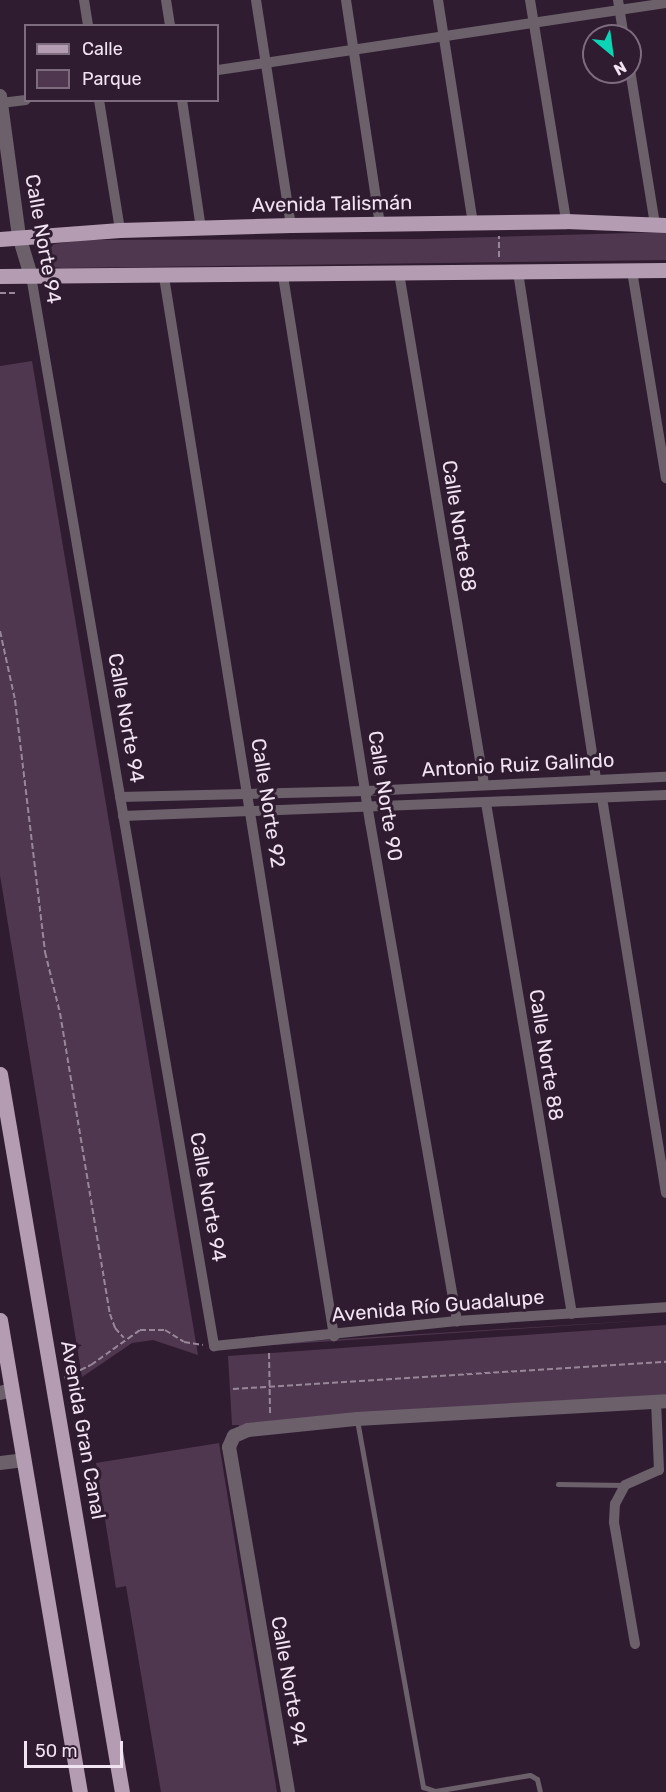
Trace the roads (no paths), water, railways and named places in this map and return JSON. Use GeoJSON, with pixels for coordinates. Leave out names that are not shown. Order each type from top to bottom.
{"type":"FeatureCollection","features":[{"type":"Feature","properties":{"kind":"main road","name":"Avenida Talismán"},"geometry":{"type":"LineString","coordinates":[[0,238],[120,230],[291,225],[566,221],[661,225]]}},
{"type":"Feature","properties":{"kind":"main road"},"geometry":{"type":"LineString","coordinates":[[0,276],[283,276],[666,270]]}},
{"type":"Feature","properties":{"kind":"main road","name":"Avenida Gran Canal"},"geometry":{"type":"LineString","coordinates":[[0,1074],[122,1792]]}},
{"type":"Feature","properties":{"kind":"main road"},"geometry":{"type":"LineString","coordinates":[[0,1320],[6,1391],[24,1460],[80,1792]]}},
{"type":"Feature","properties":{"kind":"street"},"geometry":{"type":"LineString","coordinates":[[84,0],[88,24]]}},
{"type":"Feature","properties":{"kind":"street"},"geometry":{"type":"LineString","coordinates":[[166,0],[170,24]]}},
{"type":"Feature","properties":{"kind":"street"},"geometry":{"type":"LineString","coordinates":[[256,0],[291,225]]}},
{"type":"Feature","properties":{"kind":"street"},"geometry":{"type":"LineString","coordinates":[[346,0],[380,224]]}},
{"type":"Feature","properties":{"kind":"street"},"geometry":{"type":"LineString","coordinates":[[438,0],[473,222]]}},
{"type":"Feature","properties":{"kind":"street"},"geometry":{"type":"LineString","coordinates":[[530,0],[566,221]]}},
{"type":"Feature","properties":{"kind":"street"},"geometry":{"type":"LineString","coordinates":[[219,70],[534,21],[619,5],[666,3]]}},
{"type":"Feature","properties":{"kind":"street"},"geometry":{"type":"LineString","coordinates":[[619,5],[622,24]]}},
{"type":"Feature","properties":{"kind":"street"},"geometry":{"type":"LineString","coordinates":[[633,84],[661,225]]}},
{"type":"Feature","properties":{"kind":"street"},"geometry":{"type":"LineString","coordinates":[[1,100],[24,100]]}},
{"type":"Feature","properties":{"kind":"street","name":"Calle Norte 94"},"geometry":{"type":"LineString","coordinates":[[1,100],[19,236],[30,276],[214,1346]]}},
{"type":"Feature","properties":{"kind":"street"},"geometry":{"type":"LineString","coordinates":[[99,102],[120,230]]}},
{"type":"Feature","properties":{"kind":"street"},"geometry":{"type":"LineString","coordinates":[[182,102],[201,228]]}},
{"type":"Feature","properties":{"kind":"street"},"geometry":{"type":"LineString","coordinates":[[632,271],[666,478]]}},
{"type":"Feature","properties":{"kind":"street"},"geometry":{"type":"LineString","coordinates":[[518,272],[596,779]]}},
{"type":"Feature","properties":{"kind":"street","name":"Calle Norte 88"},"geometry":{"type":"LineString","coordinates":[[399,273],[483,784]]}},
{"type":"Feature","properties":{"kind":"street","name":"Calle Norte 90"},"geometry":{"type":"LineString","coordinates":[[283,276],[368,808],[457,1322]]}},
{"type":"Feature","properties":{"kind":"street","name":"Calle Norte 92"},"geometry":{"type":"LineString","coordinates":[[164,277],[252,811],[334,1336]]}},
{"type":"Feature","properties":{"kind":"street","name":"Antonio Ruiz Galindo"},"geometry":{"type":"LineString","coordinates":[[120,797],[366,791],[666,777]]}},
{"type":"Feature","properties":{"kind":"street","name":"Antonio Ruiz Galindo"},"geometry":{"type":"LineString","coordinates":[[123,816],[666,795]]}},
{"type":"Feature","properties":{"kind":"street"},"geometry":{"type":"LineString","coordinates":[[602,798],[666,1193]]}},
{"type":"Feature","properties":{"kind":"street","name":"Calle Norte 88"},"geometry":{"type":"LineString","coordinates":[[486,802],[572,1314]]}},
{"type":"Feature","properties":{"kind":"street","name":"Avenida Río Guadalupe"},"geometry":{"type":"LineString","coordinates":[[214,1346],[334,1336],[457,1322],[666,1307]]}},
{"type":"Feature","properties":{"kind":"street"},"geometry":{"type":"LineString","coordinates":[[357,1419],[661,1401],[663,1470],[625,1485],[615,1504],[614,1522],[636,1644]]}},
{"type":"Feature","properties":{"kind":"street","name":"Calle Norte 94"},"geometry":{"type":"LineString","coordinates":[[288,1792],[229,1447],[234,1436],[271,1428],[357,1419]]}},
{"type":"Feature","properties":{"kind":"street"},"geometry":{"type":"LineString","coordinates":[[0,1464],[24,1460]]}},
{"type":"Feature","properties":{"kind":"lane"},"geometry":{"type":"LineString","coordinates":[[357,1419],[423,1787],[435,1791],[530,1775],[537,1779],[540,1792]]}},
{"type":"Feature","properties":{"kind":"lane"},"geometry":{"type":"LineString","coordinates":[[558,1484],[625,1485]]}}]}
